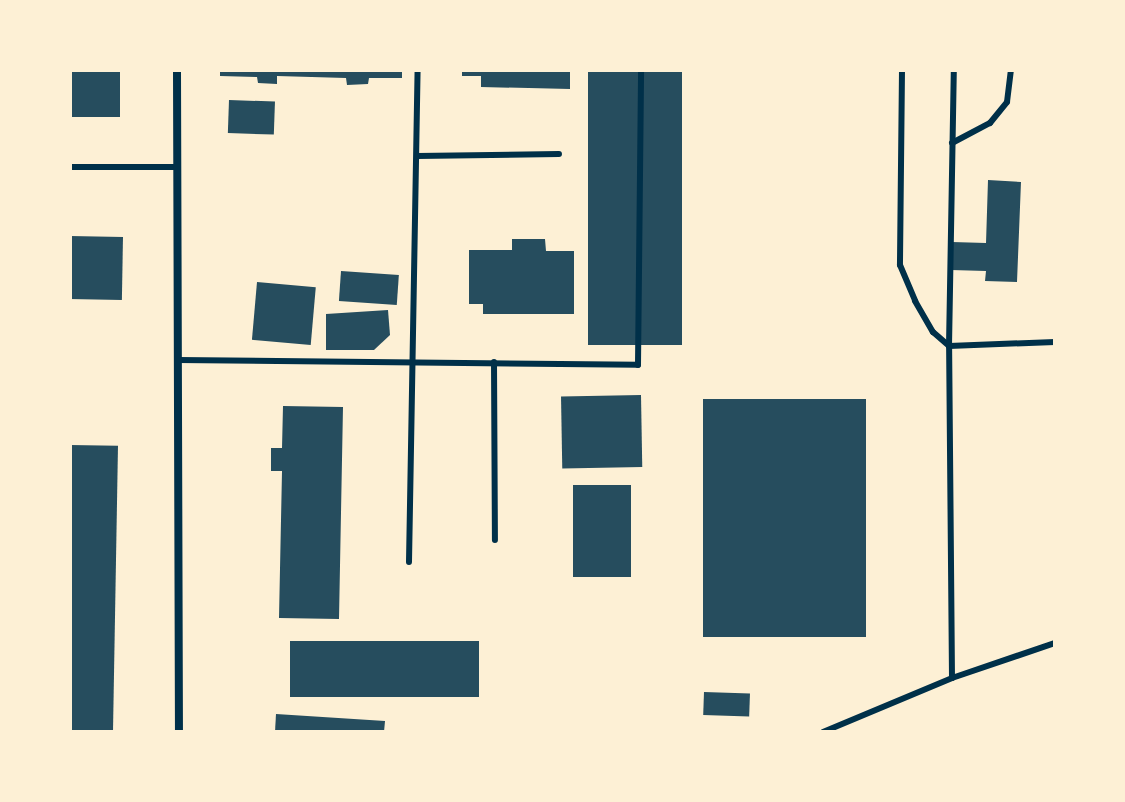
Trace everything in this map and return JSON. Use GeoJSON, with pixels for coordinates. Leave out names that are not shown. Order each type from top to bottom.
{"type":"FeatureCollection","features":[{"type":"Feature","properties":{"kind":"street"},"geometry":{"type":"LineString","coordinates":[[177,70],[179,732]]}},
{"type":"Feature","properties":{"kind":"lane"},"geometry":{"type":"LineString","coordinates":[[409,562],[418,70]]}},
{"type":"Feature","properties":{"kind":"lane"},"geometry":{"type":"LineString","coordinates":[[178,360],[638,365],[641,70]]}},
{"type":"Feature","properties":{"kind":"lane"},"geometry":{"type":"LineString","coordinates":[[902,70],[900,265],[933,332],[949,346],[1055,342]]}},
{"type":"Feature","properties":{"kind":"lane"},"geometry":{"type":"LineString","coordinates":[[952,678],[949,346],[954,70]]}},
{"type":"Feature","properties":{"kind":"lane"},"geometry":{"type":"LineString","coordinates":[[952,143],[990,123],[1007,102],[1011,70]]}},
{"type":"Feature","properties":{"kind":"lane"},"geometry":{"type":"LineString","coordinates":[[417,156],[559,154]]}},
{"type":"Feature","properties":{"kind":"lane"},"geometry":{"type":"LineString","coordinates":[[70,167],[177,167]]}},
{"type":"Feature","properties":{"kind":"lane"},"geometry":{"type":"LineString","coordinates":[[494,362],[495,540]]}},
{"type":"Feature","properties":{"kind":"lane"},"geometry":{"type":"LineString","coordinates":[[823,732],[952,678],[1055,643]]}},
{"type":"Feature","properties":{"kind":"building"},"geometry":{"type":"Polygon","coordinates":[[[70,70],[120,70],[120,117],[70,117],[70,70]]]}},
{"type":"Feature","properties":{"kind":"building"},"geometry":{"type":"Polygon","coordinates":[[[220,70],[402,70],[402,78],[369,78],[368,84],[347,85],[346,78],[277,76],[277,84],[258,83],[257,77],[220,76],[220,70]]]}},
{"type":"Feature","properties":{"kind":"building"},"geometry":{"type":"Polygon","coordinates":[[[462,70],[570,70],[570,89],[481,87],[481,76],[462,76],[462,70]]]}},
{"type":"Feature","properties":{"kind":"building"},"geometry":{"type":"Polygon","coordinates":[[[588,70],[682,70],[682,345],[588,345],[588,70]]]}},
{"type":"Feature","properties":{"kind":"building"},"geometry":{"type":"Polygon","coordinates":[[[229,100],[275,102],[274,135],[228,133],[229,100]]]}},
{"type":"Feature","properties":{"kind":"building"},"geometry":{"type":"Polygon","coordinates":[[[988,180],[1021,182],[1017,282],[985,281],[986,271],[951,270],[952,242],[986,243],[988,180]]]}},
{"type":"Feature","properties":{"kind":"building"},"geometry":{"type":"Polygon","coordinates":[[[70,236],[123,237],[122,300],[70,299],[70,236]]]}},
{"type":"Feature","properties":{"kind":"building"},"geometry":{"type":"Polygon","coordinates":[[[512,239],[545,239],[546,251],[574,251],[574,314],[483,314],[483,304],[469,304],[469,250],[512,250],[512,239]]]}},
{"type":"Feature","properties":{"kind":"building"},"geometry":{"type":"Polygon","coordinates":[[[341,271],[399,275],[397,305],[339,301],[341,271]]]}},
{"type":"Feature","properties":{"kind":"building"},"geometry":{"type":"Polygon","coordinates":[[[257,282],[316,287],[311,345],[252,340],[257,282]]]}},
{"type":"Feature","properties":{"kind":"building"},"geometry":{"type":"Polygon","coordinates":[[[388,310],[390,335],[374,350],[326,350],[326,314],[388,310]]]}},
{"type":"Feature","properties":{"kind":"building"},"geometry":{"type":"Polygon","coordinates":[[[641,395],[642,467],[562,468],[561,396],[641,395]]]}},
{"type":"Feature","properties":{"kind":"building"},"geometry":{"type":"Polygon","coordinates":[[[703,399],[866,399],[866,637],[703,637],[703,399]]]}},
{"type":"Feature","properties":{"kind":"building"},"geometry":{"type":"Polygon","coordinates":[[[283,406],[343,407],[339,619],[279,618],[282,471],[271,471],[271,448],[282,448],[283,406]]]}},
{"type":"Feature","properties":{"kind":"building"},"geometry":{"type":"Polygon","coordinates":[[[70,445],[118,446],[113,732],[70,732],[70,445]]]}},
{"type":"Feature","properties":{"kind":"building"},"geometry":{"type":"Polygon","coordinates":[[[573,485],[631,485],[631,577],[573,577],[573,485]]]}},
{"type":"Feature","properties":{"kind":"building"},"geometry":{"type":"Polygon","coordinates":[[[290,641],[479,641],[479,697],[290,697],[290,641]]]}},
{"type":"Feature","properties":{"kind":"building"},"geometry":{"type":"Polygon","coordinates":[[[704,692],[750,694],[749,717],[703,715],[704,692]]]}},
{"type":"Feature","properties":{"kind":"building"},"geometry":{"type":"Polygon","coordinates":[[[276,714],[385,721],[384,732],[275,732],[276,714]]]}}]}
